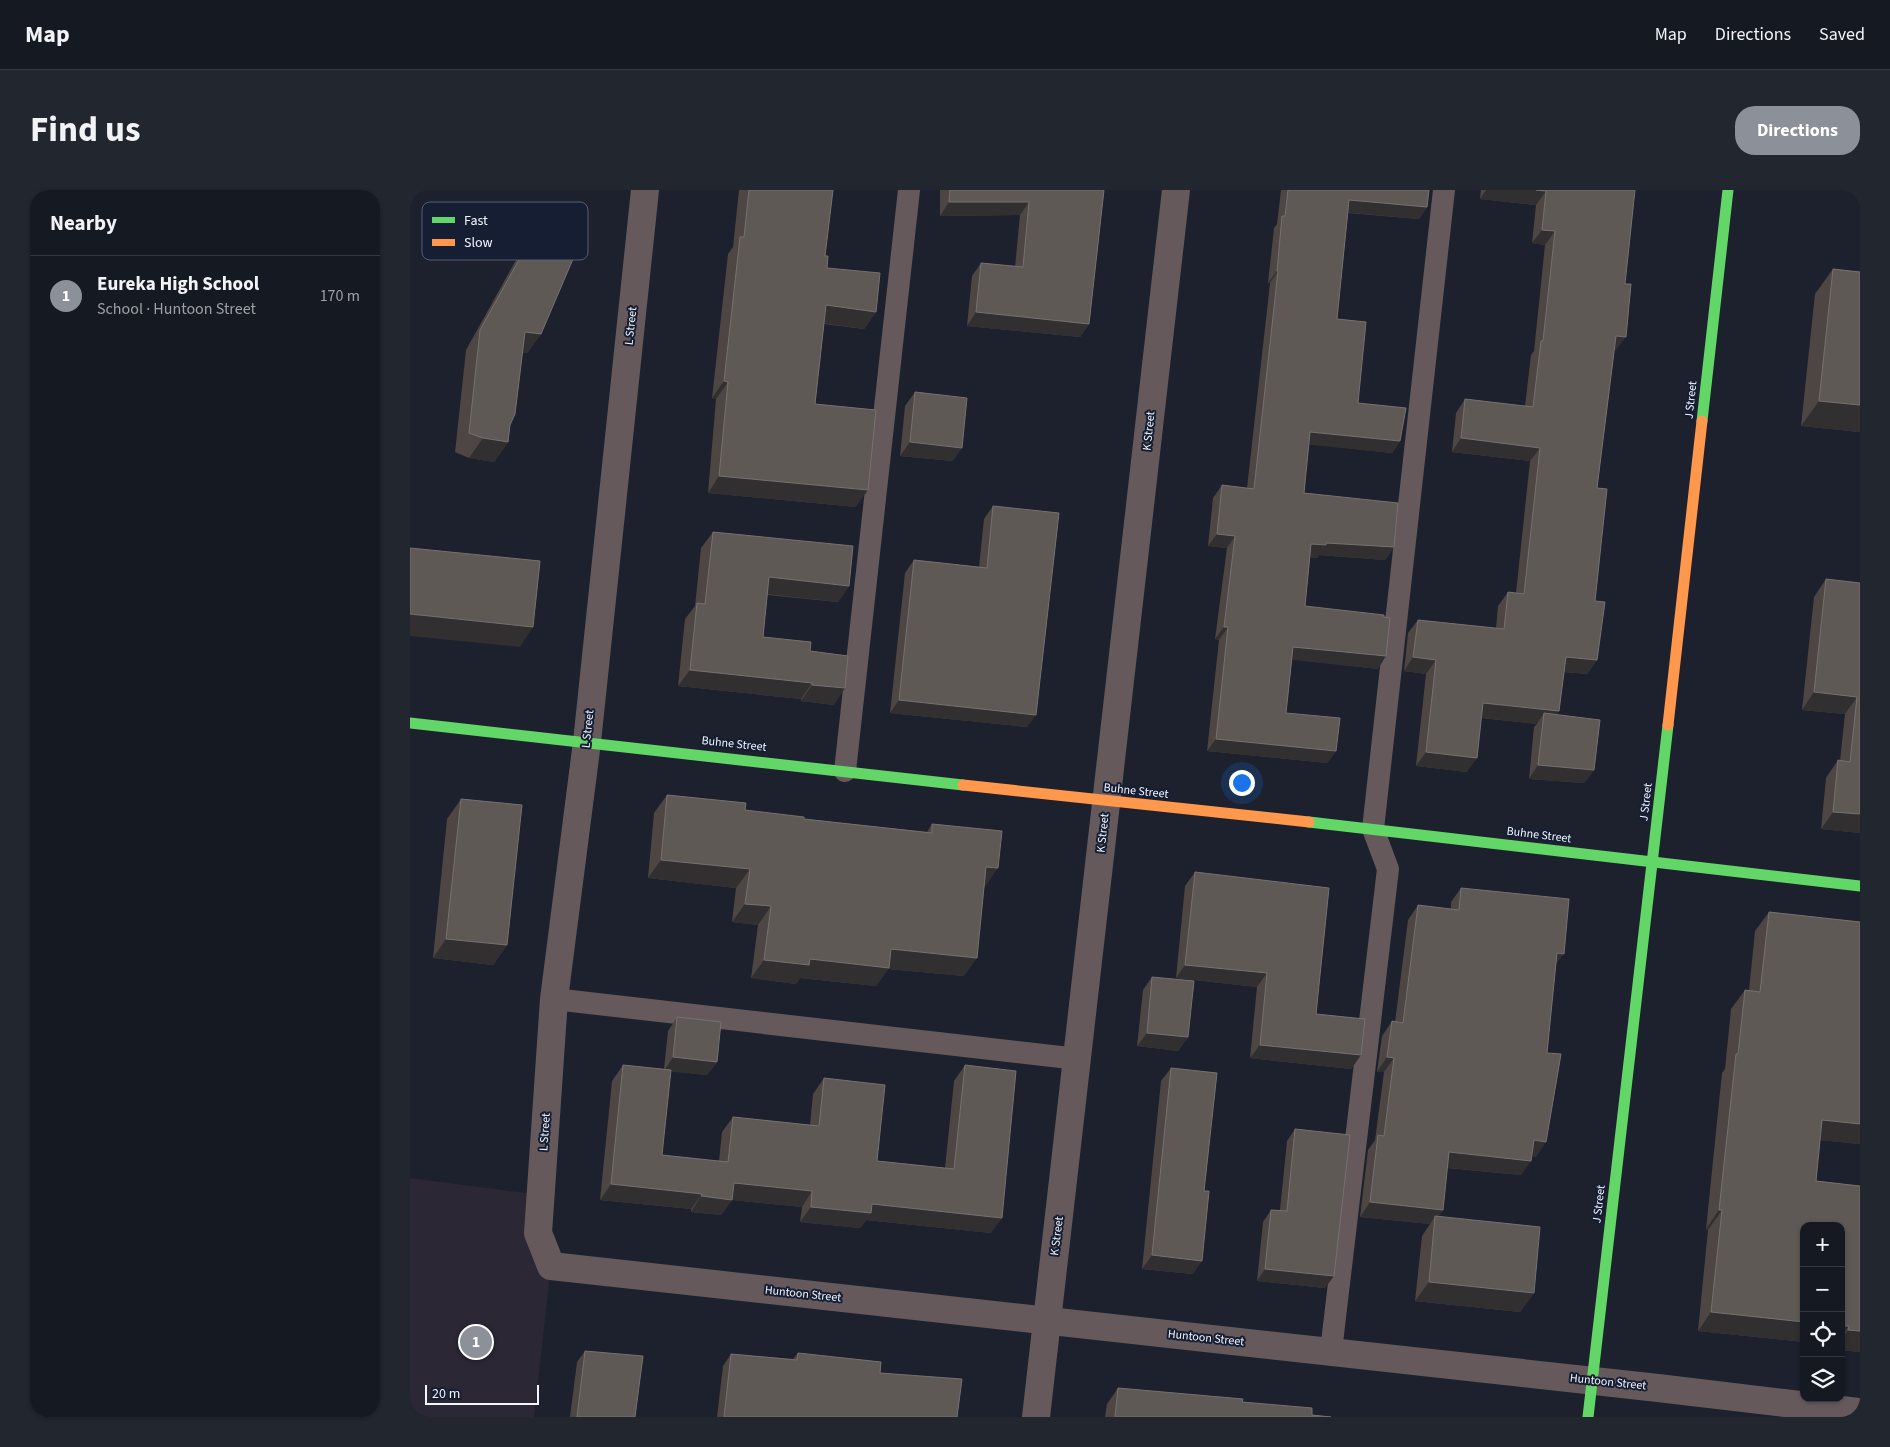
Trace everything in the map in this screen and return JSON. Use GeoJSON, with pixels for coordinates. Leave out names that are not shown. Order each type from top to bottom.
{"type":"FeatureCollection","features":[{"type":"Feature","properties":{"kind":"street","name":"L Street"},"geometry":{"type":"LineString","coordinates":[[551,1266],[538,1233],[554,999],[587,742],[645,190]]}},
{"type":"Feature","properties":{"kind":"street","name":"K Street"},"geometry":{"type":"LineString","coordinates":[[1036,1417],[1176,190]]}},
{"type":"Feature","properties":{"kind":"street","name":"J Street"},"geometry":{"type":"LineString","coordinates":[[1588,1417],[1728,190]]}},
{"type":"Feature","properties":{"kind":"street","name":"Buhne Street"},"geometry":{"type":"LineString","coordinates":[[410,723],[1373,829],[1860,886]]}},
{"type":"Feature","properties":{"kind":"street","name":"Huntoon Street"},"geometry":{"type":"LineString","coordinates":[[551,1266],[1048,1322],[1331,1351],[1860,1412]]}},
{"type":"Feature","properties":{"kind":"lane"},"geometry":{"type":"LineString","coordinates":[[844,771],[909,190]]}},
{"type":"Feature","properties":{"kind":"lane"},"geometry":{"type":"LineString","coordinates":[[1331,1351],[1388,869],[1373,829],[1444,190]]}},
{"type":"Feature","properties":{"kind":"lane"},"geometry":{"type":"LineString","coordinates":[[554,999],[1078,1059]]}},
{"type":"Feature","properties":{"kind":"shaded area"},"geometry":{"type":"Polygon","coordinates":[[[410,1178],[541,1195],[551,1266],[534,1417],[410,1417],[410,1178]]]}},
{"type":"Feature","properties":{"kind":"building"},"geometry":{"type":"Polygon","coordinates":[[[749,190],[833,190],[825,256],[828,256],[827,268],[880,273],[876,312],[826,305],[815,404],[876,410],[868,490],[719,476],[728,382],[724,381],[740,237],[744,237],[749,190]]]}},
{"type":"Feature","properties":{"kind":"building"},"geometry":{"type":"Polygon","coordinates":[[[950,190],[1104,190],[1089,324],[976,312],[981,263],[1023,267],[1029,202],[949,202],[950,190]]]}},
{"type":"Feature","properties":{"kind":"building"},"geometry":{"type":"Polygon","coordinates":[[[1288,190],[1429,190],[1427,207],[1349,200],[1337,319],[1366,322],[1358,403],[1406,408],[1400,441],[1310,432],[1304,493],[1398,503],[1394,547],[1326,543],[1326,545],[1311,544],[1305,606],[1384,615],[1384,617],[1390,618],[1386,656],[1293,647],[1286,713],[1340,718],[1336,751],[1216,739],[1228,627],[1224,627],[1235,536],[1217,534],[1222,485],[1254,489],[1278,271],[1282,216],[1285,216],[1288,190]]]}},
{"type":"Feature","properties":{"kind":"building"},"geometry":{"type":"Polygon","coordinates":[[[1536,190],[1635,190],[1625,284],[1631,284],[1626,337],[1616,336],[1597,488],[1607,489],[1595,601],[1605,602],[1597,660],[1566,657],[1559,711],[1483,703],[1477,758],[1426,752],[1436,660],[1413,657],[1418,620],[1504,629],[1508,592],[1524,594],[1540,448],[1461,438],[1465,399],[1533,407],[1541,341],[1543,341],[1555,231],[1542,230],[1546,191],[1536,190]]]}},
{"type":"Feature","properties":{"kind":"building"},"geometry":{"type":"Polygon","coordinates":[[[519,260],[573,260],[541,334],[525,332],[515,414],[510,425],[508,442],[483,438],[469,433],[480,330],[519,260]]]}},
{"type":"Feature","properties":{"kind":"building"},"geometry":{"type":"Polygon","coordinates":[[[1833,269],[1860,272],[1860,405],[1819,401],[1833,269]]]}},
{"type":"Feature","properties":{"kind":"building"},"geometry":{"type":"Polygon","coordinates":[[[915,392],[967,398],[962,448],[910,442],[915,392]]]}},
{"type":"Feature","properties":{"kind":"building"},"geometry":{"type":"Polygon","coordinates":[[[993,506],[1059,513],[1036,715],[899,700],[914,560],[987,568],[993,506]]]}},
{"type":"Feature","properties":{"kind":"building"},"geometry":{"type":"Polygon","coordinates":[[[713,532],[853,546],[849,586],[769,577],[763,637],[811,642],[810,651],[848,656],[845,688],[690,670],[697,603],[705,604],[713,532]]]}},
{"type":"Feature","properties":{"kind":"building"},"geometry":{"type":"Polygon","coordinates":[[[410,548],[540,561],[533,627],[410,614],[410,548]]]}},
{"type":"Feature","properties":{"kind":"building"},"geometry":{"type":"Polygon","coordinates":[[[1826,579],[1860,583],[1860,814],[1833,812],[1838,760],[1850,762],[1857,697],[1814,692],[1826,579]]]}},
{"type":"Feature","properties":{"kind":"building"},"geometry":{"type":"Polygon","coordinates":[[[1544,713],[1600,720],[1594,770],[1538,765],[1544,713]]]}},
{"type":"Feature","properties":{"kind":"building"},"geometry":{"type":"Polygon","coordinates":[[[667,795],[746,803],[745,810],[804,817],[804,819],[932,833],[932,824],[1002,831],[998,868],[986,867],[977,958],[891,949],[889,968],[810,959],[809,965],[764,960],[771,906],[745,904],[750,869],[661,860],[667,795]]]}},
{"type":"Feature","properties":{"kind":"building"},"geometry":{"type":"Polygon","coordinates":[[[461,799],[522,805],[507,945],[446,939],[461,799]]]}},
{"type":"Feature","properties":{"kind":"building"},"geometry":{"type":"Polygon","coordinates":[[[1195,872],[1329,888],[1316,1014],[1365,1019],[1361,1055],[1260,1045],[1267,973],[1185,965],[1195,872]]]}},
{"type":"Feature","properties":{"kind":"building"},"geometry":{"type":"Polygon","coordinates":[[[1461,888],[1569,899],[1564,954],[1557,953],[1547,1053],[1561,1054],[1546,1142],[1534,1140],[1531,1161],[1449,1152],[1443,1210],[1370,1202],[1378,1135],[1384,1136],[1394,1058],[1387,1057],[1392,1021],[1403,1023],[1418,905],[1459,910],[1461,888]]]}},
{"type":"Feature","properties":{"kind":"building"},"geometry":{"type":"Polygon","coordinates":[[[1769,912],[1860,922],[1860,1124],[1822,1120],[1816,1181],[1860,1186],[1860,1331],[1848,1330],[1849,1326],[1845,1326],[1845,1222],[1800,1222],[1800,1322],[1711,1312],[1722,1210],[1719,1210],[1745,990],[1760,992],[1769,912]]]}},
{"type":"Feature","properties":{"kind":"building"},"geometry":{"type":"Polygon","coordinates":[[[1152,977],[1194,981],[1188,1037],[1147,1033],[1152,977]]]}},
{"type":"Feature","properties":{"kind":"building"},"geometry":{"type":"Polygon","coordinates":[[[677,1017],[721,1022],[717,1062],[673,1057],[677,1017]]]}},
{"type":"Feature","properties":{"kind":"building"},"geometry":{"type":"Polygon","coordinates":[[[623,1065],[671,1070],[662,1155],[728,1162],[733,1117],[819,1126],[824,1078],[885,1085],[877,1161],[954,1169],[965,1065],[1016,1071],[1002,1218],[872,1204],[871,1213],[811,1207],[812,1191],[734,1183],[732,1200],[701,1196],[702,1194],[611,1184],[623,1065]]]}},
{"type":"Feature","properties":{"kind":"building"},"geometry":{"type":"Polygon","coordinates":[[[1171,1068],[1217,1073],[1204,1191],[1209,1191],[1202,1261],[1152,1255],[1171,1068]]]}},
{"type":"Feature","properties":{"kind":"building"},"geometry":{"type":"Polygon","coordinates":[[[1295,1129],[1350,1135],[1334,1276],[1265,1269],[1271,1210],[1287,1211],[1295,1129]]]}},
{"type":"Feature","properties":{"kind":"building"},"geometry":{"type":"Polygon","coordinates":[[[1435,1216],[1540,1227],[1534,1293],[1429,1282],[1435,1216]]]}},
{"type":"Feature","properties":{"kind":"building"},"geometry":{"type":"Polygon","coordinates":[[[585,1351],[643,1356],[635,1417],[577,1417],[585,1351]]]}},
{"type":"Feature","properties":{"kind":"building"},"geometry":{"type":"Polygon","coordinates":[[[798,1353],[881,1362],[880,1373],[962,1379],[957,1417],[724,1417],[731,1354],[797,1360],[798,1353]]]}},
{"type":"Feature","properties":{"kind":"building"},"geometry":{"type":"Polygon","coordinates":[[[1118,1388],[1243,1399],[1242,1402],[1312,1408],[1312,1415],[1331,1417],[1115,1417],[1118,1388]]]}},
{"type":"Feature","properties":{"kind":"traffic: fast"},"geometry":{"type":"LineString","coordinates":[[1702,421],[1728,190]]}},
{"type":"Feature","properties":{"kind":"traffic: fast"},"geometry":{"type":"LineString","coordinates":[[410,723],[963,785]]}},
{"type":"Feature","properties":{"kind":"traffic: fast"},"geometry":{"type":"LineString","coordinates":[[1588,1417],[1668,725]]}},
{"type":"Feature","properties":{"kind":"traffic: fast"},"geometry":{"type":"LineString","coordinates":[[1309,822],[1860,886]]}},
{"type":"Feature","properties":{"kind":"traffic: slow"},"geometry":{"type":"LineString","coordinates":[[1668,725],[1702,421]]}},
{"type":"Feature","properties":{"kind":"traffic: slow"},"geometry":{"type":"LineString","coordinates":[[963,785],[1309,822]]}},
{"type":"Feature","properties":{"kind":"place","name":"Eureka High School"},"geometry":{"type":"Point","coordinates":[476,1342]}}]}
